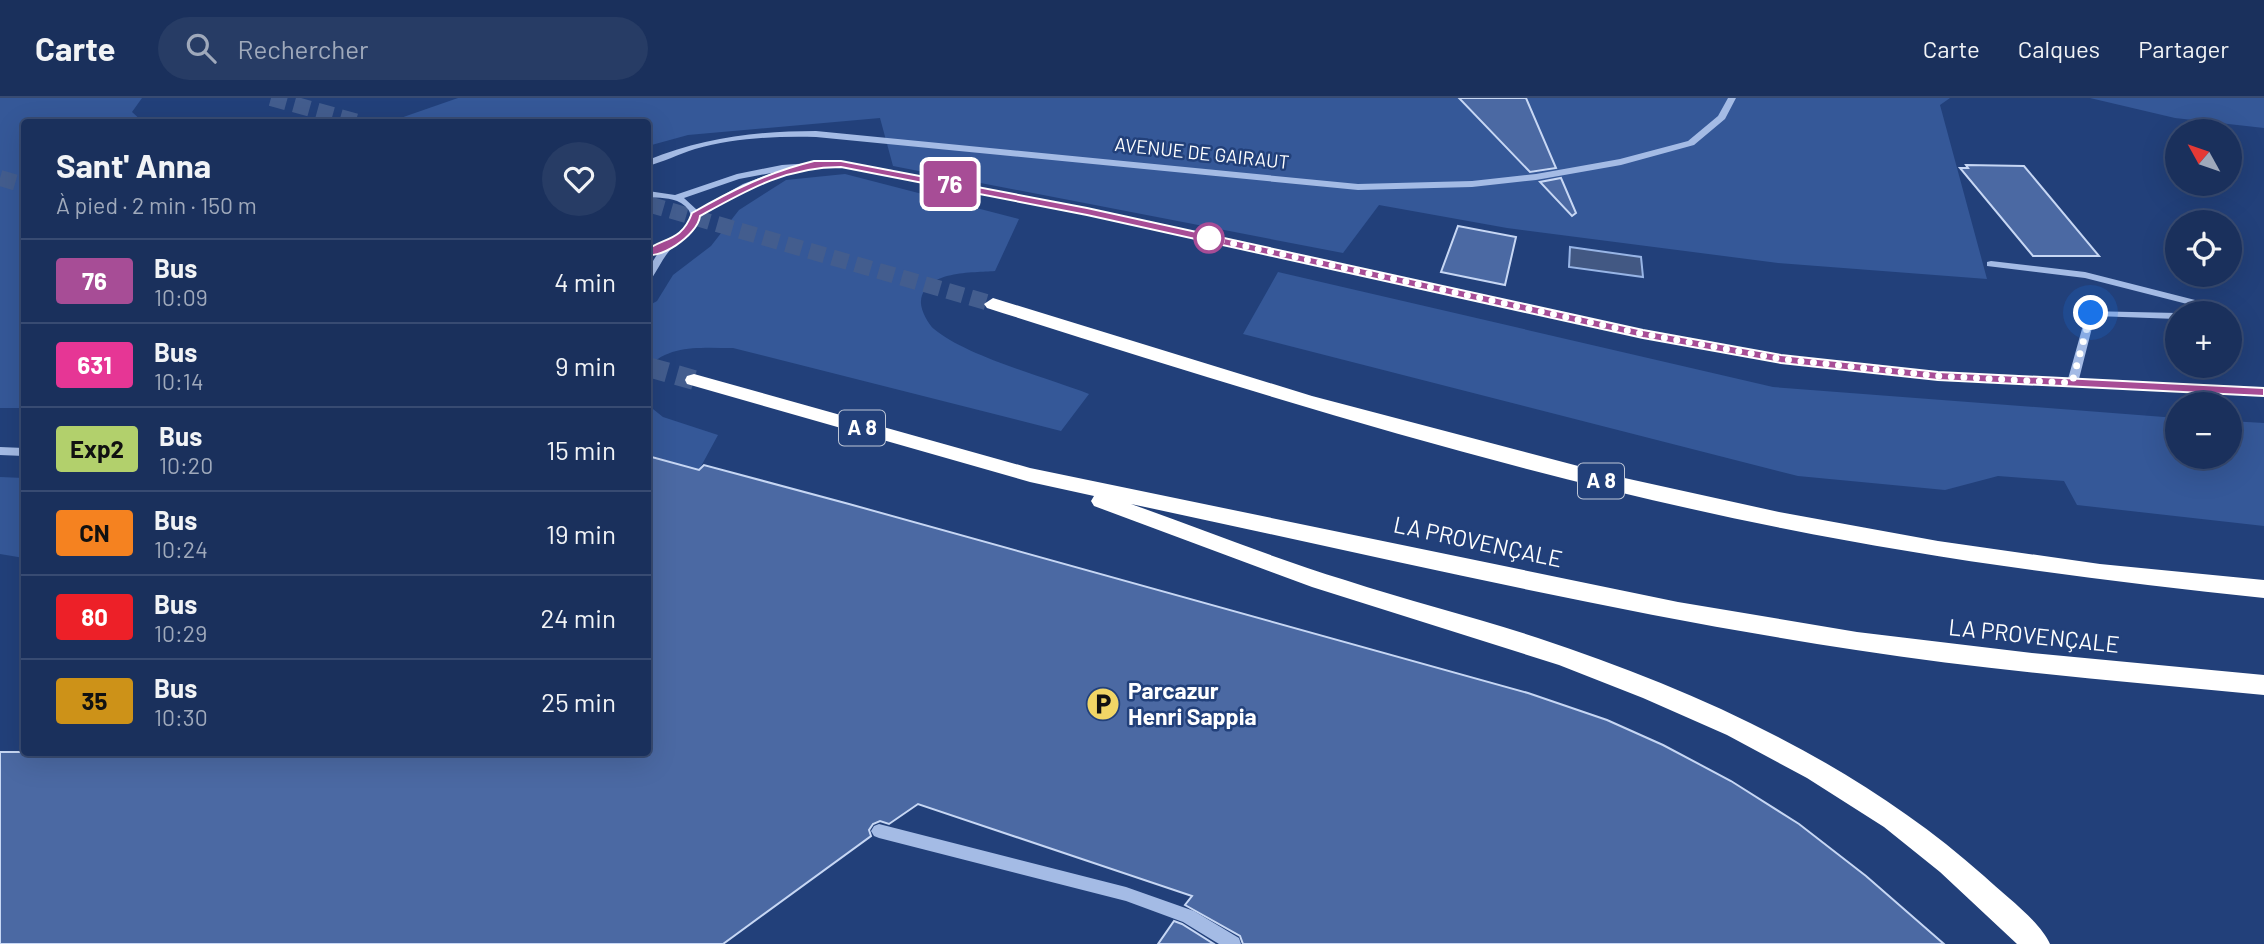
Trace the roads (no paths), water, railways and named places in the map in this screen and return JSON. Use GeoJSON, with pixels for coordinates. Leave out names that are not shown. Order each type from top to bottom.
{"type":"FeatureCollection","features":[{"type":"Feature","properties":{"kind":"highway","name":"A 8"},"geometry":{"type":"LineString","coordinates":[[993,304],[1189,367],[1382,424],[1577,476],[1898,544],[2083,572],[2264,589]]}},
{"type":"Feature","properties":{"kind":"highway","name":"LA PROVENÇALE"},"geometry":{"type":"LineString","coordinates":[[694,380],[1030,475],[1678,611],[1843,639],[2032,663],[2264,685]]}},
{"type":"Feature","properties":{"kind":"highway"},"geometry":{"type":"LineString","coordinates":[[1030,475],[1320,580],[1494,633],[1639,685],[1719,721],[1804,765],[1892,819],[1944,859],[2036,944]]}},
{"type":"Feature","properties":{"kind":"street","name":"AVENUE DE GAIRAUT"},"geometry":{"type":"LineString","coordinates":[[651,162],[685,148],[748,135],[816,134],[1358,187],[1472,184],[1536,177],[1621,162],[1690,143],[1722,117],[1732,98]]}},
{"type":"Feature","properties":{"kind":"street"},"geometry":{"type":"LineString","coordinates":[[695,215],[746,187],[814,164]]}},
{"type":"Feature","properties":{"kind":"street"},"geometry":{"type":"LineString","coordinates":[[651,194],[678,197],[737,177],[814,164],[854,166],[1087,212],[1643,334],[1781,359],[1938,376],[2264,392]]}},
{"type":"Feature","properties":{"kind":"street"},"geometry":{"type":"LineString","coordinates":[[651,252],[668,246],[689,232],[695,215],[693,208],[678,197]]}},
{"type":"Feature","properties":{"kind":"street"},"geometry":{"type":"LineString","coordinates":[[651,272],[668,246]]}},
{"type":"Feature","properties":{"kind":"street"},"geometry":{"type":"LineString","coordinates":[[1991,264],[2085,275],[2187,301]]}},
{"type":"Feature","properties":{"kind":"street"},"geometry":{"type":"LineString","coordinates":[[2072,383],[2091,313],[2165,316]]}},
{"type":"Feature","properties":{"kind":"street"},"geometry":{"type":"LineString","coordinates":[[0,451],[21,452]]}},
{"type":"Feature","properties":{"kind":"lane"},"geometry":{"type":"LineString","coordinates":[[879,831],[1126,894],[1188,916],[1233,944]]}},
{"type":"Feature","properties":{"kind":"tunnel"},"geometry":{"type":"LineString","coordinates":[[271,98],[347,119]]}},
{"type":"Feature","properties":{"kind":"tunnel"},"geometry":{"type":"LineString","coordinates":[[0,178],[21,184]]}},
{"type":"Feature","properties":{"kind":"tunnel"},"geometry":{"type":"LineString","coordinates":[[651,205],[993,304]]}},
{"type":"Feature","properties":{"kind":"tunnel"},"geometry":{"type":"LineString","coordinates":[[651,368],[694,380]]}},
{"type":"Feature","properties":{"kind":"place","name":"Parcazur Henri Sappia"},"geometry":{"type":"Point","coordinates":[1103,704]}}]}
